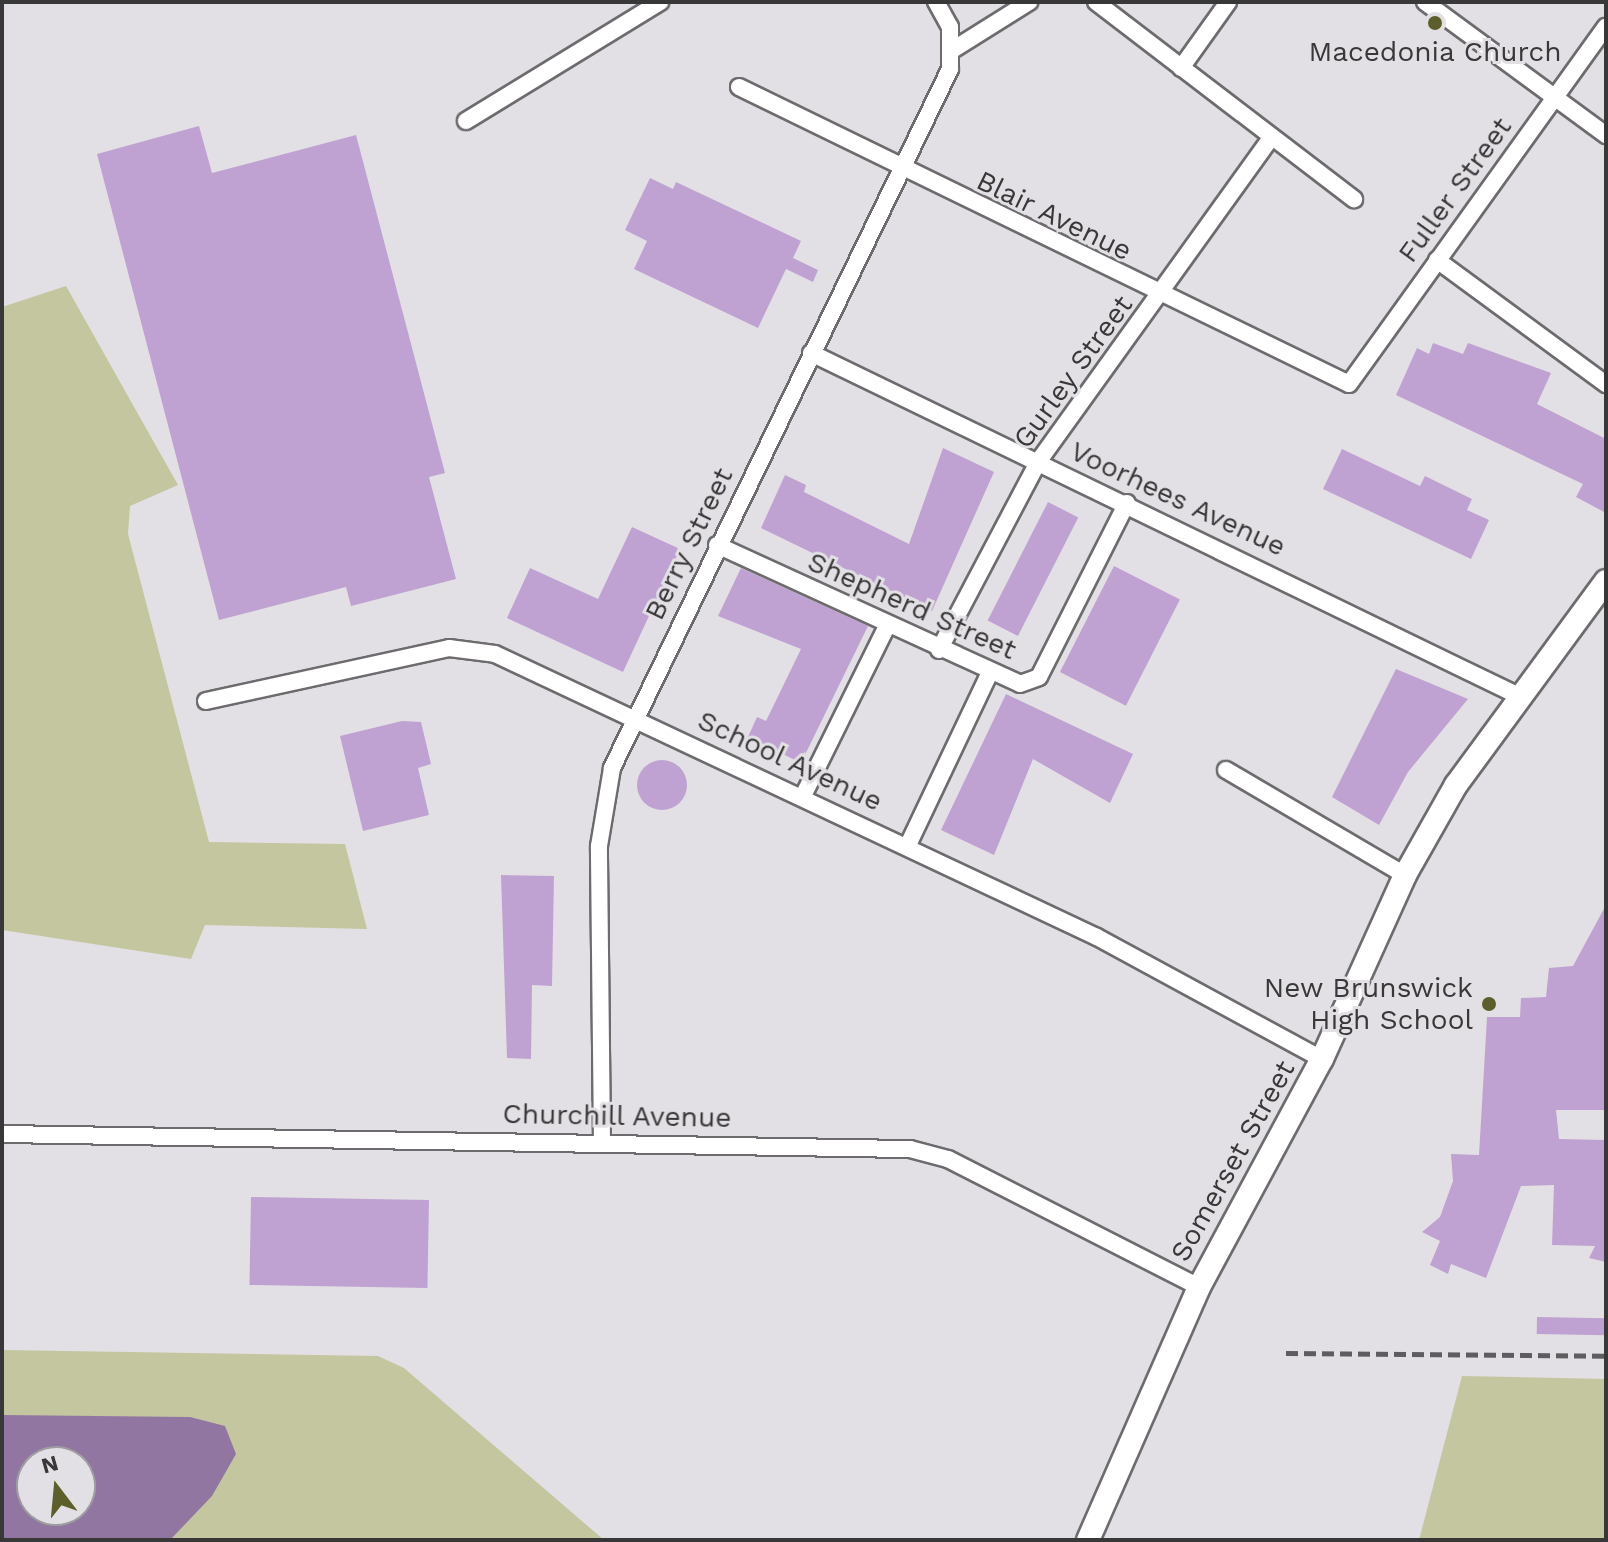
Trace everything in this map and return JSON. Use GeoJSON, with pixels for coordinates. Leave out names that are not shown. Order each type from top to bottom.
{"type":"FeatureCollection","features":[{"type":"Feature","properties":{"kind":"main road","name":"Somerset Street"},"geometry":{"type":"LineString","coordinates":[[1088,1540],[1199,1287],[1322,1059],[1405,875],[1456,785],[1606,581]]}},
{"type":"Feature","properties":{"kind":"street"},"geometry":{"type":"LineString","coordinates":[[466,121],[660,2]]}},
{"type":"Feature","properties":{"kind":"street"},"geometry":{"type":"LineString","coordinates":[[936,2],[954,49],[1029,2]]}},
{"type":"Feature","properties":{"kind":"street"},"geometry":{"type":"LineString","coordinates":[[1096,2],[1270,139],[1354,199]]}},
{"type":"Feature","properties":{"kind":"street"},"geometry":{"type":"LineString","coordinates":[[1181,68],[1228,2]]}},
{"type":"Feature","properties":{"kind":"street"},"geometry":{"type":"LineString","coordinates":[[1425,2],[1606,135]]}},
{"type":"Feature","properties":{"kind":"street","name":"Fuller Street"},"geometry":{"type":"LineString","coordinates":[[1349,384],[1606,27]]}},
{"type":"Feature","properties":{"kind":"street","name":"Berry Street"},"geometry":{"type":"LineString","coordinates":[[602,1143],[599,846],[605,795],[634,718],[901,171],[954,49]]}},
{"type":"Feature","properties":{"kind":"street","name":"Blair Avenue"},"geometry":{"type":"LineString","coordinates":[[739,87],[901,171],[1349,384]]}},
{"type":"Feature","properties":{"kind":"street","name":"Gurley Street"},"geometry":{"type":"LineString","coordinates":[[939,650],[1038,462],[1161,297],[1270,139]]}},
{"type":"Feature","properties":{"kind":"street"},"geometry":{"type":"LineString","coordinates":[[1437,260],[1606,384]]}},
{"type":"Feature","properties":{"kind":"street","name":"Voorhees Avenue"},"geometry":{"type":"LineString","coordinates":[[811,353],[1127,503],[1521,697]]}},
{"type":"Feature","properties":{"kind":"street","name":"Shepherd Street"},"geometry":{"type":"LineString","coordinates":[[717,545],[939,650],[1020,684],[1039,677],[1127,503]]}},
{"type":"Feature","properties":{"kind":"street"},"geometry":{"type":"LineString","coordinates":[[803,796],[888,624]]}},
{"type":"Feature","properties":{"kind":"street","name":"School Avenue"},"geometry":{"type":"LineString","coordinates":[[206,701],[449,648],[495,654],[908,845],[1322,1059]]}},
{"type":"Feature","properties":{"kind":"street"},"geometry":{"type":"LineString","coordinates":[[908,845],[990,672]]}},
{"type":"Feature","properties":{"kind":"street"},"geometry":{"type":"LineString","coordinates":[[1226,770],[1405,875]]}},
{"type":"Feature","properties":{"kind":"street","name":"Churchill Avenue"},"geometry":{"type":"LineString","coordinates":[[2,1134],[910,1149],[948,1159],[1199,1287]]}},
{"type":"Feature","properties":{"kind":"green space"},"geometry":{"type":"Polygon","coordinates":[[[66,286],[178,485],[130,506],[128,534],[209,842],[345,844],[367,929],[205,925],[191,959],[2,930],[2,307],[66,286]]]}},
{"type":"Feature","properties":{"kind":"green space"},"geometry":{"type":"Polygon","coordinates":[[[2,1350],[378,1356],[404,1368],[604,1540],[2,1540],[2,1350]]]}},
{"type":"Feature","properties":{"kind":"green space"},"geometry":{"type":"Polygon","coordinates":[[[1462,1376],[1606,1379],[1606,1540],[1419,1540],[1462,1376]]]}},
{"type":"Feature","properties":{"kind":"shaded area"},"geometry":{"type":"Polygon","coordinates":[[[2,1415],[190,1417],[225,1426],[236,1454],[212,1496],[170,1540],[2,1540],[2,1415]]]}},
{"type":"Feature","properties":{"kind":"building"},"geometry":{"type":"Polygon","coordinates":[[[199,126],[212,173],[356,135],[445,473],[429,477],[456,579],[351,606],[346,587],[219,620],[97,154],[199,126]]]}},
{"type":"Feature","properties":{"kind":"building"},"geometry":{"type":"Polygon","coordinates":[[[650,178],[673,189],[676,182],[801,241],[793,258],[818,270],[813,282],[786,269],[758,328],[634,269],[647,241],[625,230],[650,178]]]}},
{"type":"Feature","properties":{"kind":"building"},"geometry":{"type":"Polygon","coordinates":[[[1433,343],[1463,354],[1468,343],[1551,373],[1537,404],[1606,439],[1606,513],[1576,497],[1583,484],[1396,395],[1417,348],[1429,354],[1433,343]]]}},
{"type":"Feature","properties":{"kind":"building"},"geometry":{"type":"Polygon","coordinates":[[[943,448],[994,472],[932,611],[761,528],[785,475],[806,485],[804,492],[909,544],[943,448]]]}},
{"type":"Feature","properties":{"kind":"building"},"geometry":{"type":"Polygon","coordinates":[[[1342,449],[1420,486],[1425,476],[1472,499],[1467,510],[1489,520],[1471,559],[1323,489],[1342,449]]]}},
{"type":"Feature","properties":{"kind":"building"},"geometry":{"type":"Polygon","coordinates":[[[1048,502],[1078,517],[1018,636],[988,621],[1048,502]]]}},
{"type":"Feature","properties":{"kind":"building"},"geometry":{"type":"Polygon","coordinates":[[[632,527],[680,549],[623,672],[507,618],[530,568],[598,599],[632,527]]]}},
{"type":"Feature","properties":{"kind":"building"},"geometry":{"type":"Polygon","coordinates":[[[1114,566],[1180,600],[1126,706],[1060,672],[1114,566]]]}},
{"type":"Feature","properties":{"kind":"building"},"geometry":{"type":"Polygon","coordinates":[[[741,568],[868,626],[801,763],[748,737],[757,717],[766,721],[801,649],[718,616],[741,568]]]}},
{"type":"Feature","properties":{"kind":"building"},"geometry":{"type":"Polygon","coordinates":[[[1396,669],[1468,699],[1408,772],[1379,825],[1332,797],[1396,669]]]}},
{"type":"Feature","properties":{"kind":"building"},"geometry":{"type":"Polygon","coordinates":[[[1006,694],[1133,754],[1110,803],[1033,759],[994,855],[941,830],[1006,694]]]}},
{"type":"Feature","properties":{"kind":"building"},"geometry":{"type":"Polygon","coordinates":[[[402,721],[421,722],[431,764],[418,768],[429,815],[363,831],[340,736],[402,721]]]}},
{"type":"Feature","properties":{"kind":"building"},"geometry":{"type":"Polygon","coordinates":[[[662,760],[680,767],[687,785],[680,803],[662,810],[644,803],[637,785],[644,767],[662,760]]]}},
{"type":"Feature","properties":{"kind":"building"},"geometry":{"type":"Polygon","coordinates":[[[501,875],[554,876],[552,986],[532,985],[531,1059],[507,1058],[501,875]]]}},
{"type":"Feature","properties":{"kind":"building"},"geometry":{"type":"Polygon","coordinates":[[[1606,905],[1606,1110],[1556,1110],[1559,1139],[1606,1140],[1606,1262],[1589,1258],[1595,1246],[1552,1245],[1554,1185],[1521,1186],[1486,1278],[1451,1264],[1448,1274],[1430,1265],[1440,1241],[1422,1232],[1440,1217],[1453,1181],[1451,1154],[1479,1155],[1487,1017],[1520,1017],[1521,998],[1546,997],[1549,968],[1573,966],[1606,905]]]}},
{"type":"Feature","properties":{"kind":"building"},"geometry":{"type":"Polygon","coordinates":[[[251,1197],[429,1200],[427,1288],[249,1285],[251,1197]]]}},
{"type":"Feature","properties":{"kind":"building"},"geometry":{"type":"Polygon","coordinates":[[[1537,1317],[1606,1318],[1606,1335],[1537,1334],[1537,1317]]]}},
{"type":"Feature","properties":{"kind":"railway"},"geometry":{"type":"LineString","coordinates":[[1286,1353],[1606,1356]]}},
{"type":"Feature","properties":{"kind":"place","name":"Macedonia Church"},"geometry":{"type":"Point","coordinates":[1435,23]}},
{"type":"Feature","properties":{"kind":"place","name":"New Brunswick High School"},"geometry":{"type":"Point","coordinates":[1489,1004]}}]}
